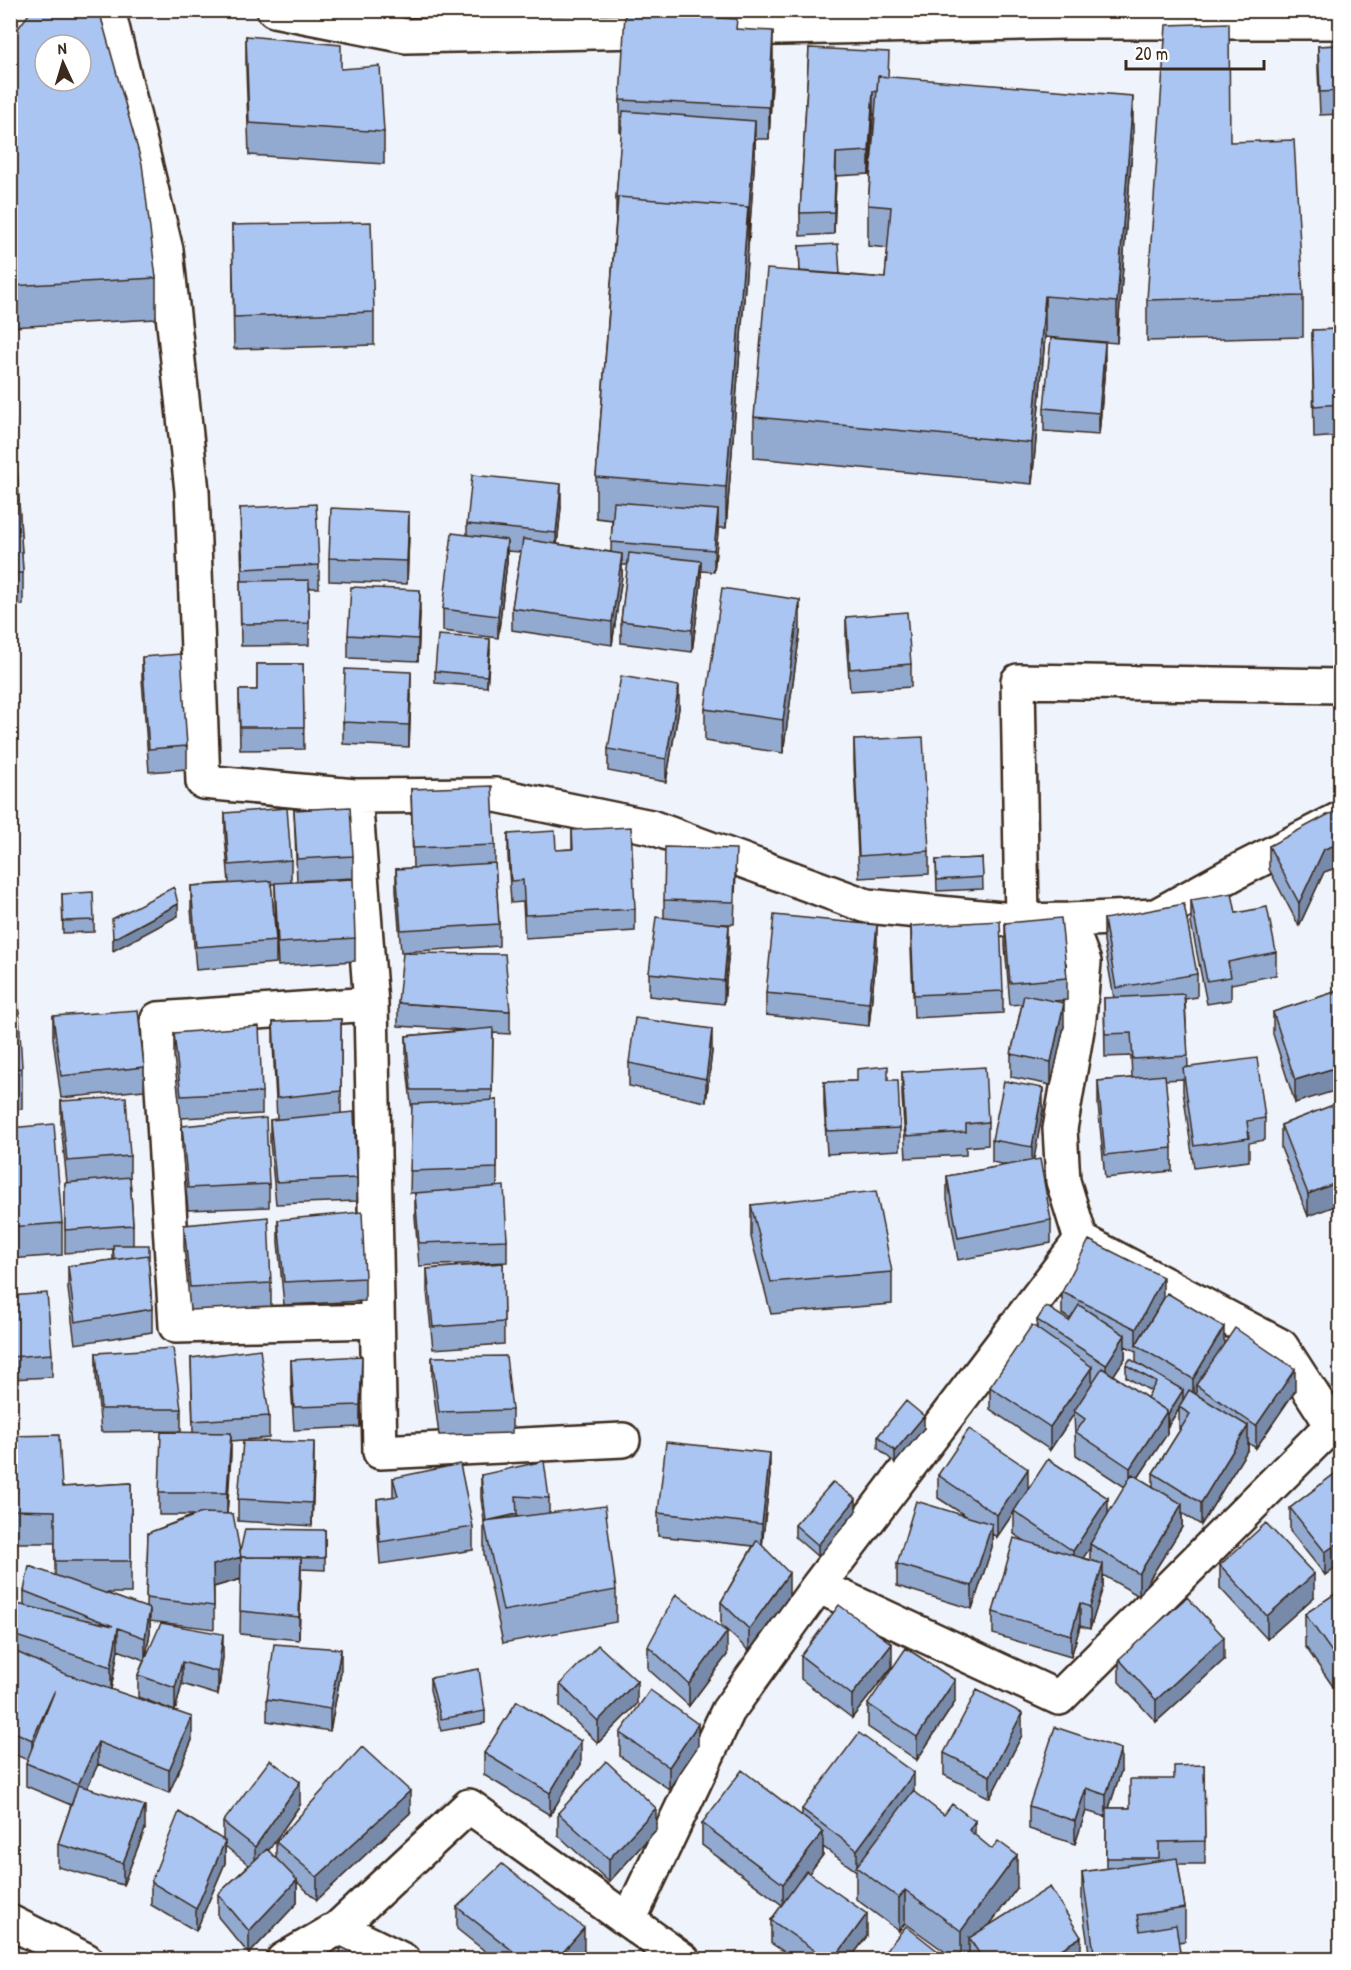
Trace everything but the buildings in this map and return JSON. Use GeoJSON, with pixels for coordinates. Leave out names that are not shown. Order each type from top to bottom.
{"type":"FeatureCollection","features":[{"type":"Feature","properties":{"kind":"street"},"geometry":{"type":"LineString","coordinates":[[108,10],[166,250],[192,491],[203,782],[355,796],[496,795],[651,827],[867,906],[1022,921],[1156,916],[1234,873],[1341,819]]}},
{"type":"Feature","properties":{"kind":"street"},"geometry":{"type":"LineString","coordinates":[[274,10],[406,36],[1055,22],[1341,22]]}},
{"type":"Feature","properties":{"kind":"street"},"geometry":{"type":"LineString","coordinates":[[1022,921],[1018,681],[1341,686]]}},
{"type":"Feature","properties":{"kind":"street"},"geometry":{"type":"LineString","coordinates":[[355,796],[371,1005],[380,1452],[623,1440]]}},
{"type":"Feature","properties":{"kind":"street"},"geometry":{"type":"LineString","coordinates":[[818,1586],[1059,1698],[1336,1430],[1281,1346],[1081,1240],[1063,1181],[1060,1129],[1079,1018],[1084,962],[1068,920]]}},
{"type":"Feature","properties":{"kind":"street"},"geometry":{"type":"LineString","coordinates":[[371,1005],[158,1019],[176,1326],[377,1321]]}},
{"type":"Feature","properties":{"kind":"street"},"geometry":{"type":"LineString","coordinates":[[629,1920],[728,1711],[818,1586],[1081,1240]]}},
{"type":"Feature","properties":{"kind":"street"},"geometry":{"type":"LineString","coordinates":[[283,1959],[338,1929],[469,1806],[683,1959]]}},
{"type":"Feature","properties":{"kind":"street"},"geometry":{"type":"LineString","coordinates":[[10,1922],[86,1959]]}},
{"type":"Feature","properties":{"kind":"street"},"geometry":{"type":"LineString","coordinates":[[338,1929],[403,1959]]}}]}
